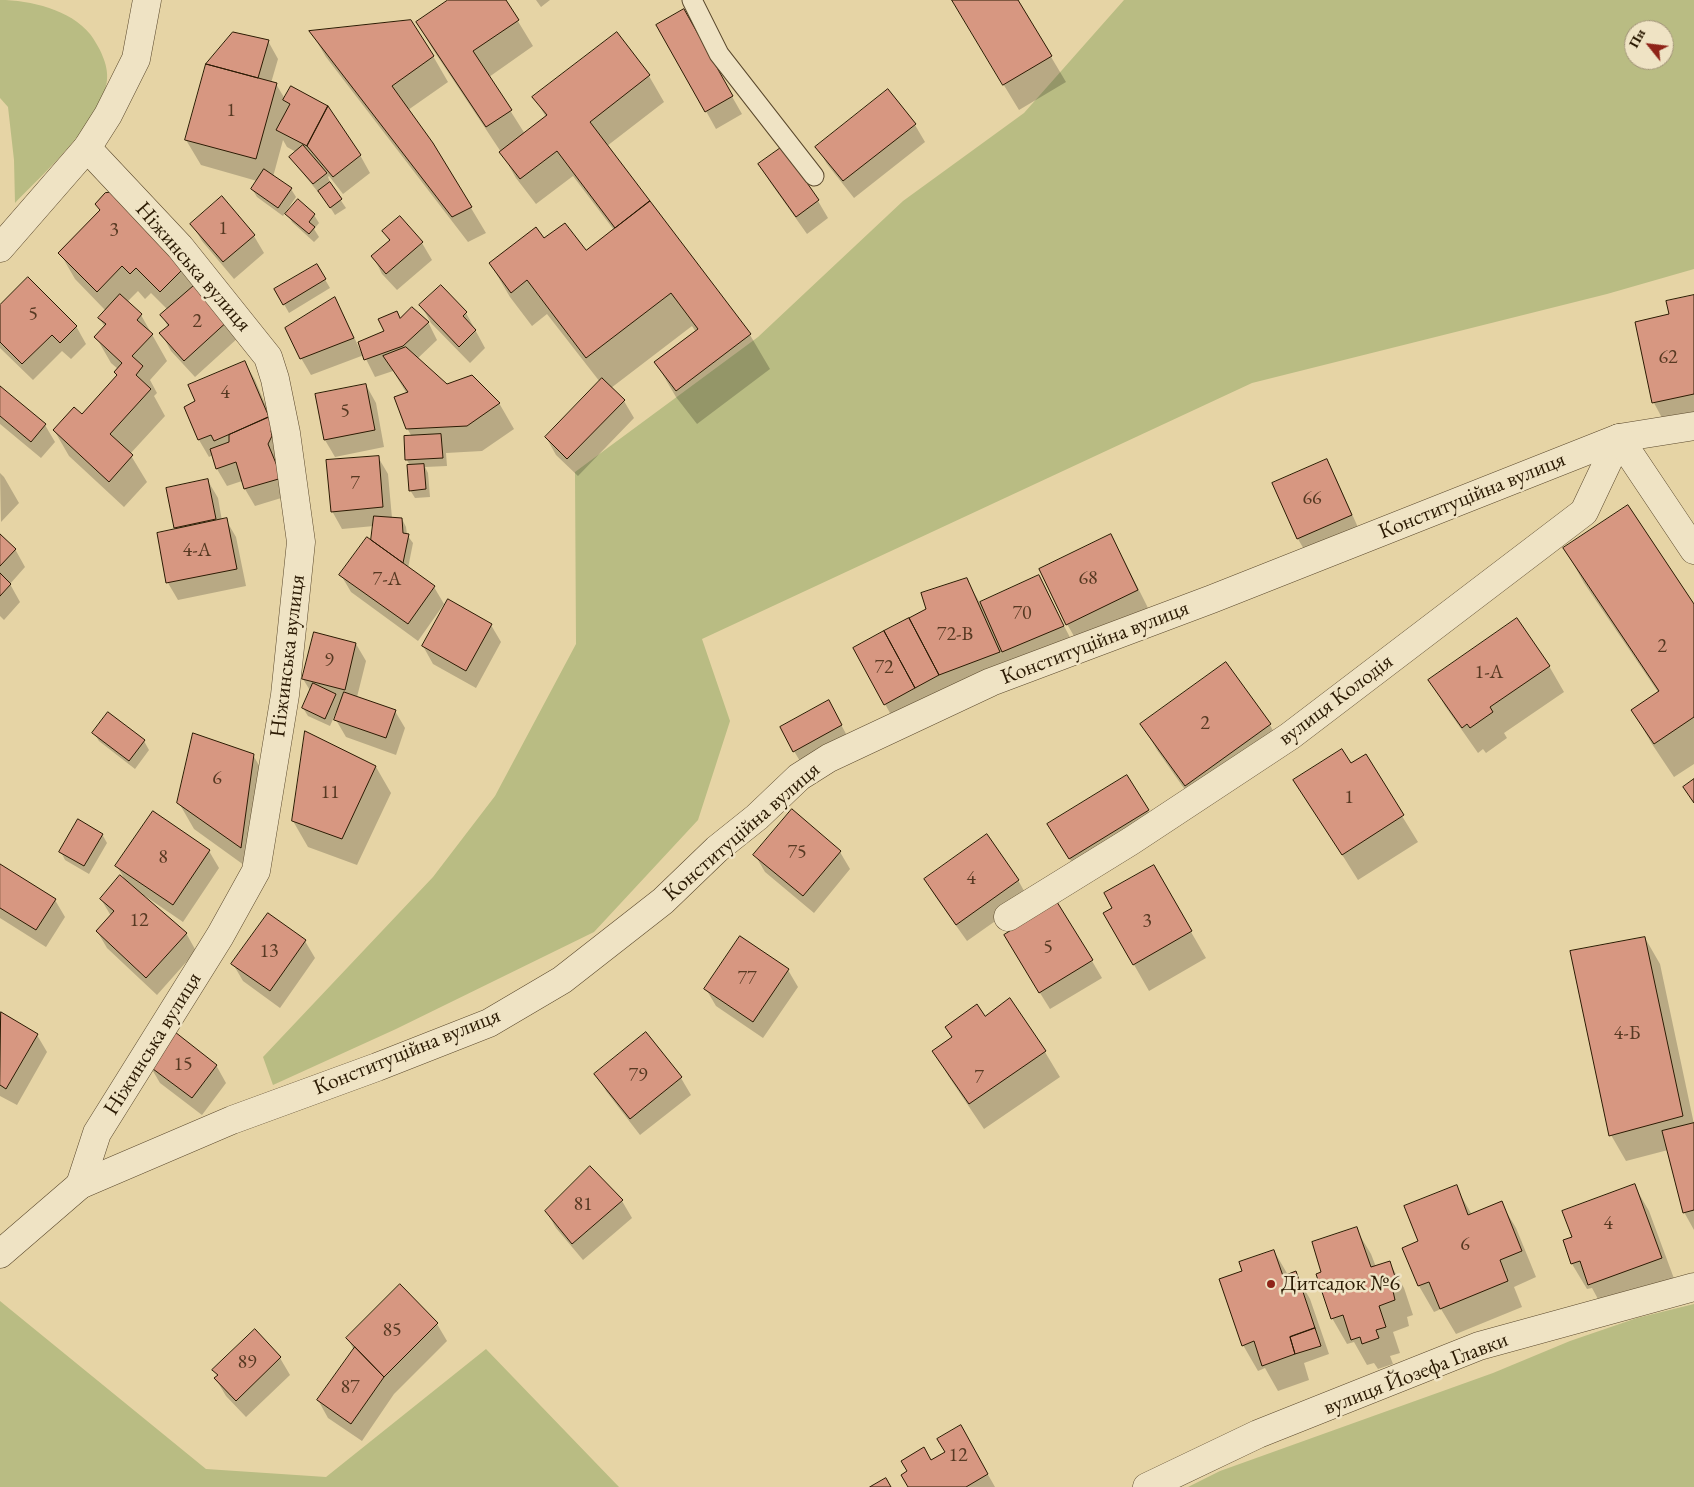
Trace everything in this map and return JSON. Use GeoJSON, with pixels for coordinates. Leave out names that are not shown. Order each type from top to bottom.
{"type":"FeatureCollection","features":[{"type":"Feature","properties":{"kind":"street"},"geometry":{"type":"LineString","coordinates":[[0,248],[87,148],[108,115],[136,59],[147,0]]}},
{"type":"Feature","properties":{"kind":"street","name":"Ніжинська вулиця"},"geometry":{"type":"LineString","coordinates":[[80,1185],[96,1133],[220,936],[256,871],[285,695],[301,542],[286,433],[275,379],[268,357],[180,247],[87,148]]}},
{"type":"Feature","properties":{"kind":"street","name":"Конституційна вулиця"},"geometry":{"type":"LineString","coordinates":[[0,1254],[80,1185],[232,1120],[377,1067],[489,1023],[562,980],[663,901],[717,849],[757,818],[799,777],[829,758],[991,682],[1212,599],[1619,438],[1694,426]]}},
{"type":"Feature","properties":{"kind":"street"},"geometry":{"type":"LineString","coordinates":[[1619,438],[1694,550]]}},
{"type":"Feature","properties":{"kind":"street","name":"вулиця Колодія"},"geometry":{"type":"LineString","coordinates":[[1008,917],[1131,841],[1290,736],[1584,512],[1619,438]]}},
{"type":"Feature","properties":{"kind":"street","name":"вулиця Йозефа Главки"},"geometry":{"type":"LineString","coordinates":[[1147,1487],[1258,1434],[1479,1346],[1694,1287]]}},
{"type":"Feature","properties":{"kind":"lane"},"geometry":{"type":"LineString","coordinates":[[692,0],[719,54],[814,176]]}},
{"type":"Feature","properties":{"kind":"green space"},"geometry":{"type":"Polygon","coordinates":[[[0,0],[37,4],[72,19],[90,34],[103,56],[107,74],[103,96],[84,129],[15,203],[14,160],[8,107],[0,98],[0,0]]]}},
{"type":"Feature","properties":{"kind":"green space"},"geometry":{"type":"Polygon","coordinates":[[[1124,0],[1694,0],[1694,269],[1607,294],[1252,383],[702,639],[730,721],[698,820],[594,932],[396,1029],[273,1085],[263,1057],[433,877],[495,796],[576,644],[575,472],[758,337],[903,201],[1024,113],[1124,0]]]}},
{"type":"Feature","properties":{"kind":"green space"},"geometry":{"type":"Polygon","coordinates":[[[0,1301],[206,1469],[326,1477],[486,1349],[619,1487],[0,1487],[0,1301]]]}},
{"type":"Feature","properties":{"kind":"green space"},"geometry":{"type":"Polygon","coordinates":[[[1694,1304],[1694,1487],[1188,1487],[1220,1471],[1493,1373],[1570,1341],[1637,1318],[1694,1304]]]}},
{"type":"Feature","properties":{"kind":"building"},"geometry":{"type":"Polygon","coordinates":[[[448,0],[506,0],[519,20],[473,51],[512,110],[486,127],[416,22],[448,0]]]}},
{"type":"Feature","properties":{"kind":"building"},"geometry":{"type":"Polygon","coordinates":[[[952,0],[1018,0],[1052,56],[1003,85],[952,0]]]}},
{"type":"Feature","properties":{"kind":"building"},"geometry":{"type":"Polygon","coordinates":[[[684,9],[733,96],[705,112],[656,25],[684,9]]]}},
{"type":"Feature","properties":{"kind":"building"},"geometry":{"type":"Polygon","coordinates":[[[411,20],[434,56],[392,86],[433,143],[472,207],[452,217],[309,31],[411,20]]]}},
{"type":"Feature","properties":{"kind":"building"},"geometry":{"type":"Polygon","coordinates":[[[233,32],[269,40],[258,78],[206,64],[233,32]]]}},
{"type":"Feature","properties":{"kind":"building"},"geometry":{"type":"Polygon","coordinates":[[[617,32],[650,75],[590,122],[650,201],[615,228],[557,151],[520,179],[499,152],[547,115],[532,97],[617,32]]]}},
{"type":"Feature","properties":{"kind":"building"},"geometry":{"type":"Polygon","coordinates":[[[206,64],[277,83],[256,159],[185,140],[206,64]]]}},
{"type":"Feature","properties":{"kind":"building"},"geometry":{"type":"Polygon","coordinates":[[[291,86],[328,106],[307,146],[276,130],[290,104],[283,100],[291,86]]]}},
{"type":"Feature","properties":{"kind":"building"},"geometry":{"type":"Polygon","coordinates":[[[888,89],[916,124],[843,181],[815,147],[888,89]]]}},
{"type":"Feature","properties":{"kind":"building"},"geometry":{"type":"Polygon","coordinates":[[[328,106],[361,155],[333,177],[307,146],[328,106]]]}},
{"type":"Feature","properties":{"kind":"building"},"geometry":{"type":"Polygon","coordinates":[[[303,145],[327,173],[313,184],[289,157],[303,145]]]}},
{"type":"Feature","properties":{"kind":"building"},"geometry":{"type":"Polygon","coordinates":[[[782,147],[819,200],[796,217],[758,164],[782,147]]]}},
{"type":"Feature","properties":{"kind":"building"},"geometry":{"type":"Polygon","coordinates":[[[264,169],[292,188],[278,208],[251,189],[264,169]]]}},
{"type":"Feature","properties":{"kind":"building"},"geometry":{"type":"Polygon","coordinates":[[[330,182],[342,199],[330,208],[318,191],[330,182]]]}},
{"type":"Feature","properties":{"kind":"building"},"geometry":{"type":"Polygon","coordinates":[[[114,192],[184,268],[160,292],[136,268],[130,274],[122,266],[97,292],[58,253],[100,210],[95,204],[105,193],[114,192]]]}},
{"type":"Feature","properties":{"kind":"building"},"geometry":{"type":"Polygon","coordinates":[[[222,196],[255,235],[223,262],[190,224],[222,196]]]}},
{"type":"Feature","properties":{"kind":"building"},"geometry":{"type":"Polygon","coordinates":[[[298,199],[315,214],[309,222],[315,227],[309,234],[285,214],[298,199]]]}},
{"type":"Feature","properties":{"kind":"building"},"geometry":{"type":"Polygon","coordinates":[[[650,201],[751,334],[676,391],[654,362],[698,329],[671,293],[586,358],[527,280],[511,293],[489,263],[536,227],[544,238],[565,223],[586,250],[650,201]]]}},
{"type":"Feature","properties":{"kind":"building"},"geometry":{"type":"Polygon","coordinates":[[[400,216],[423,242],[386,274],[371,256],[390,240],[382,231],[400,216]]]}},
{"type":"Feature","properties":{"kind":"building"},"geometry":{"type":"Polygon","coordinates":[[[317,264],[326,279],[283,305],[274,289],[317,264]]]}},
{"type":"Feature","properties":{"kind":"building"},"geometry":{"type":"Polygon","coordinates":[[[28,277],[77,326],[60,343],[52,335],[22,364],[0,342],[0,305],[28,277]]]}},
{"type":"Feature","properties":{"kind":"building"},"geometry":{"type":"Polygon","coordinates":[[[197,283],[230,319],[184,361],[159,333],[169,325],[160,315],[197,283]]]}},
{"type":"Feature","properties":{"kind":"building"},"geometry":{"type":"Polygon","coordinates":[[[441,285],[467,312],[463,316],[476,330],[459,347],[419,305],[441,285]]]}},
{"type":"Feature","properties":{"kind":"building"},"geometry":{"type":"Polygon","coordinates":[[[120,294],[142,314],[137,320],[153,334],[132,356],[143,366],[136,375],[151,389],[110,434],[133,455],[109,482],[53,430],[74,407],[82,414],[117,375],[114,372],[122,363],[94,337],[106,324],[98,318],[120,294]]]}},
{"type":"Feature","properties":{"kind":"building"},"geometry":{"type":"Polygon","coordinates":[[[1694,295],[1694,394],[1652,403],[1635,322],[1669,314],[1666,301],[1694,295]]]}},
{"type":"Feature","properties":{"kind":"building"},"geometry":{"type":"Polygon","coordinates":[[[335,297],[354,338],[300,359],[285,328],[335,297]]]}},
{"type":"Feature","properties":{"kind":"building"},"geometry":{"type":"Polygon","coordinates":[[[412,307],[429,322],[403,346],[364,360],[358,342],[384,331],[378,319],[397,311],[400,318],[412,307]]]}},
{"type":"Feature","properties":{"kind":"building"},"geometry":{"type":"Polygon","coordinates":[[[406,347],[447,384],[472,375],[500,403],[467,426],[406,429],[394,397],[408,392],[383,356],[406,347]]]}},
{"type":"Feature","properties":{"kind":"building"},"geometry":{"type":"Polygon","coordinates":[[[245,361],[269,417],[214,441],[211,435],[198,440],[184,407],[195,401],[188,385],[245,361]]]}},
{"type":"Feature","properties":{"kind":"building"},"geometry":{"type":"Polygon","coordinates":[[[602,378],[625,400],[567,459],[545,437],[602,378]]]}},
{"type":"Feature","properties":{"kind":"building"},"geometry":{"type":"Polygon","coordinates":[[[366,384],[375,430],[324,440],[315,394],[366,384]]]}},
{"type":"Feature","properties":{"kind":"building"},"geometry":{"type":"Polygon","coordinates":[[[0,386],[46,424],[31,442],[0,416],[0,386]]]}},
{"type":"Feature","properties":{"kind":"building"},"geometry":{"type":"Polygon","coordinates":[[[271,416],[274,425],[268,444],[282,478],[244,489],[236,462],[216,469],[210,449],[229,442],[229,435],[271,416]]]}},
{"type":"Feature","properties":{"kind":"building"},"geometry":{"type":"Polygon","coordinates":[[[441,434],[443,458],[405,460],[404,436],[441,434]]]}},
{"type":"Feature","properties":{"kind":"building"},"geometry":{"type":"Polygon","coordinates":[[[379,456],[383,507],[331,512],[326,460],[379,456]]]}},
{"type":"Feature","properties":{"kind":"building"},"geometry":{"type":"Polygon","coordinates":[[[1327,459],[1352,515],[1297,539],[1272,483],[1327,459]]]}},
{"type":"Feature","properties":{"kind":"building"},"geometry":{"type":"Polygon","coordinates":[[[424,464],[426,489],[409,491],[407,465],[424,464]]]}},
{"type":"Feature","properties":{"kind":"building"},"geometry":{"type":"Polygon","coordinates":[[[208,479],[216,519],[174,528],[166,488],[208,479]]]}},
{"type":"Feature","properties":{"kind":"building"},"geometry":{"type":"Polygon","coordinates":[[[1628,505],[1694,604],[1694,717],[1654,744],[1631,710],[1659,691],[1563,548],[1628,505]]]}},
{"type":"Feature","properties":{"kind":"building"},"geometry":{"type":"Polygon","coordinates":[[[374,516],[402,518],[403,533],[409,534],[403,563],[371,540],[374,516]]]}},
{"type":"Feature","properties":{"kind":"building"},"geometry":{"type":"Polygon","coordinates":[[[227,518],[237,569],[166,583],[157,533],[227,518]]]}},
{"type":"Feature","properties":{"kind":"building"},"geometry":{"type":"Polygon","coordinates":[[[0,534],[16,549],[0,566],[0,534]]]}},
{"type":"Feature","properties":{"kind":"building"},"geometry":{"type":"Polygon","coordinates":[[[1111,534],[1138,590],[1066,625],[1039,569],[1111,534]]]}},
{"type":"Feature","properties":{"kind":"building"},"geometry":{"type":"Polygon","coordinates":[[[367,537],[435,586],[408,624],[339,575],[367,537]]]}},
{"type":"Feature","properties":{"kind":"building"},"geometry":{"type":"Polygon","coordinates":[[[0,573],[11,584],[0,596],[0,573]]]}},
{"type":"Feature","properties":{"kind":"building"},"geometry":{"type":"Polygon","coordinates":[[[1039,575],[1064,626],[1002,652],[980,602],[1039,575]]]}},
{"type":"Feature","properties":{"kind":"building"},"geometry":{"type":"Polygon","coordinates":[[[967,578],[1000,652],[939,675],[909,618],[926,609],[921,593],[967,578]]]}},
{"type":"Feature","properties":{"kind":"building"},"geometry":{"type":"Polygon","coordinates":[[[448,599],[492,624],[466,671],[422,646],[448,599]]]}},
{"type":"Feature","properties":{"kind":"building"},"geometry":{"type":"Polygon","coordinates":[[[909,618],[939,675],[915,688],[884,631],[909,618]]]}},
{"type":"Feature","properties":{"kind":"building"},"geometry":{"type":"Polygon","coordinates":[[[1517,618],[1550,666],[1490,707],[1493,712],[1470,728],[1467,724],[1462,728],[1428,680],[1517,618]]]}},
{"type":"Feature","properties":{"kind":"building"},"geometry":{"type":"Polygon","coordinates":[[[884,631],[915,688],[884,705],[853,648],[884,631]]]}},
{"type":"Feature","properties":{"kind":"building"},"geometry":{"type":"Polygon","coordinates":[[[314,632],[356,643],[345,690],[302,679],[314,632]]]}},
{"type":"Feature","properties":{"kind":"building"},"geometry":{"type":"Polygon","coordinates":[[[1226,662],[1271,724],[1185,786],[1140,724],[1226,662]]]}},
{"type":"Feature","properties":{"kind":"building"},"geometry":{"type":"Polygon","coordinates":[[[313,683],[336,694],[325,719],[302,708],[313,683]]]}},
{"type":"Feature","properties":{"kind":"building"},"geometry":{"type":"Polygon","coordinates":[[[344,692],[396,710],[386,738],[334,720],[344,692]]]}},
{"type":"Feature","properties":{"kind":"building"},"geometry":{"type":"Polygon","coordinates":[[[829,700],[842,725],[793,752],[780,727],[829,700]]]}},
{"type":"Feature","properties":{"kind":"building"},"geometry":{"type":"Polygon","coordinates":[[[108,712],[145,740],[129,761],[92,733],[108,712]]]}},
{"type":"Feature","properties":{"kind":"building"},"geometry":{"type":"Polygon","coordinates":[[[305,731],[376,766],[342,839],[292,821],[305,731]]]}},
{"type":"Feature","properties":{"kind":"building"},"geometry":{"type":"Polygon","coordinates":[[[193,733],[254,754],[241,848],[177,803],[193,733]]]}},
{"type":"Feature","properties":{"kind":"building"},"geometry":{"type":"Polygon","coordinates":[[[1342,749],[1351,763],[1366,754],[1404,815],[1342,855],[1293,780],[1342,749]]]}},
{"type":"Feature","properties":{"kind":"building"},"geometry":{"type":"Polygon","coordinates":[[[1127,775],[1149,810],[1069,859],[1047,824],[1127,775]]]}},
{"type":"Feature","properties":{"kind":"building"},"geometry":{"type":"Polygon","coordinates":[[[1694,779],[1694,803],[1683,787],[1694,779]]]}},
{"type":"Feature","properties":{"kind":"building"},"geometry":{"type":"Polygon","coordinates":[[[792,809],[841,851],[803,896],[753,855],[792,809]]]}},
{"type":"Feature","properties":{"kind":"building"},"geometry":{"type":"Polygon","coordinates":[[[153,811],[210,850],[173,905],[115,866],[153,811]]]}},
{"type":"Feature","properties":{"kind":"building"},"geometry":{"type":"Polygon","coordinates":[[[78,819],[103,834],[84,866],[59,852],[78,819]]]}},
{"type":"Feature","properties":{"kind":"building"},"geometry":{"type":"Polygon","coordinates":[[[987,834],[1019,880],[956,925],[924,879],[987,834]]]}},
{"type":"Feature","properties":{"kind":"building"},"geometry":{"type":"Polygon","coordinates":[[[0,864],[56,899],[36,930],[0,908],[0,864]]]}},
{"type":"Feature","properties":{"kind":"building"},"geometry":{"type":"Polygon","coordinates":[[[1154,865],[1192,931],[1133,965],[1103,913],[1112,908],[1104,893],[1154,865]]]}},
{"type":"Feature","properties":{"kind":"building"},"geometry":{"type":"Polygon","coordinates":[[[120,875],[187,933],[146,978],[96,931],[114,911],[100,899],[120,875]]]}},
{"type":"Feature","properties":{"kind":"building"},"geometry":{"type":"Polygon","coordinates":[[[1057,902],[1093,960],[1039,993],[1004,935],[1057,902]]]}},
{"type":"Feature","properties":{"kind":"building"},"geometry":{"type":"Polygon","coordinates":[[[268,913],[306,940],[270,991],[231,964],[268,913]]]}},
{"type":"Feature","properties":{"kind":"building"},"geometry":{"type":"Polygon","coordinates":[[[740,936],[789,969],[753,1022],[704,989],[740,936]]]}},
{"type":"Feature","properties":{"kind":"building"},"geometry":{"type":"Polygon","coordinates":[[[1645,937],[1683,1116],[1609,1136],[1570,951],[1645,937]]]}},
{"type":"Feature","properties":{"kind":"building"},"geometry":{"type":"Polygon","coordinates":[[[1010,998],[1046,1051],[969,1104],[932,1051],[952,1037],[945,1027],[977,1004],[985,1016],[1010,998]]]}},
{"type":"Feature","properties":{"kind":"building"},"geometry":{"type":"Polygon","coordinates":[[[1,1012],[38,1034],[6,1089],[0,1085],[1,1012]]]}},
{"type":"Feature","properties":{"kind":"building"},"geometry":{"type":"Polygon","coordinates":[[[175,1032],[217,1065],[192,1098],[149,1066],[175,1032]]]}},
{"type":"Feature","properties":{"kind":"building"},"geometry":{"type":"Polygon","coordinates":[[[646,1032],[682,1077],[630,1119],[594,1074],[646,1032]]]}},
{"type":"Feature","properties":{"kind":"building"},"geometry":{"type":"Polygon","coordinates":[[[1694,1123],[1694,1210],[1683,1213],[1662,1131],[1694,1123]]]}},
{"type":"Feature","properties":{"kind":"building"},"geometry":{"type":"Polygon","coordinates":[[[590,1166],[623,1200],[572,1244],[545,1211],[590,1166]]]}},
{"type":"Feature","properties":{"kind":"building"},"geometry":{"type":"Polygon","coordinates":[[[1635,1184],[1662,1258],[1588,1285],[1580,1261],[1571,1264],[1563,1240],[1572,1237],[1562,1211],[1635,1184]]]}},
{"type":"Feature","properties":{"kind":"building"},"geometry":{"type":"Polygon","coordinates":[[[1457,1185],[1468,1215],[1502,1201],[1522,1251],[1500,1260],[1508,1281],[1440,1309],[1429,1282],[1418,1286],[1402,1248],[1418,1241],[1404,1206],[1457,1185]]]}},
{"type":"Feature","properties":{"kind":"building"},"geometry":{"type":"Polygon","coordinates":[[[1357,1227],[1371,1267],[1390,1261],[1399,1289],[1393,1291],[1395,1300],[1379,1306],[1386,1327],[1376,1330],[1379,1338],[1362,1344],[1360,1337],[1351,1340],[1343,1315],[1331,1319],[1316,1274],[1321,1272],[1312,1242],[1357,1227]]]}},
{"type":"Feature","properties":{"kind":"building"},"geometry":{"type":"Polygon","coordinates":[[[1274,1250],[1283,1276],[1296,1271],[1315,1328],[1290,1337],[1295,1354],[1262,1366],[1254,1341],[1242,1346],[1219,1279],[1242,1271],[1239,1262],[1274,1250]]]}},
{"type":"Feature","properties":{"kind":"building"},"geometry":{"type":"Polygon","coordinates":[[[400,1284],[438,1323],[384,1377],[346,1338],[400,1284]]]}},
{"type":"Feature","properties":{"kind":"building"},"geometry":{"type":"Polygon","coordinates":[[[1315,1328],[1321,1346],[1295,1354],[1290,1337],[1315,1328]]]}},
{"type":"Feature","properties":{"kind":"building"},"geometry":{"type":"Polygon","coordinates":[[[255,1329],[281,1357],[236,1401],[214,1378],[218,1375],[212,1370],[255,1329]]]}},
{"type":"Feature","properties":{"kind":"building"},"geometry":{"type":"Polygon","coordinates":[[[355,1347],[384,1377],[351,1424],[317,1400],[355,1347]]]}},
{"type":"Feature","properties":{"kind":"building"},"geometry":{"type":"Polygon","coordinates":[[[961,1425],[988,1474],[966,1487],[908,1487],[901,1475],[907,1471],[901,1461],[924,1447],[931,1460],[945,1452],[937,1439],[961,1425]]]}},
{"type":"Feature","properties":{"kind":"building"},"geometry":{"type":"Polygon","coordinates":[[[886,1478],[891,1487],[870,1487],[886,1478]]]}},
{"type":"Feature","properties":{"kind":"place","name":"Дитсадок №6"},"geometry":{"type":"Point","coordinates":[1271,1284]}}]}
